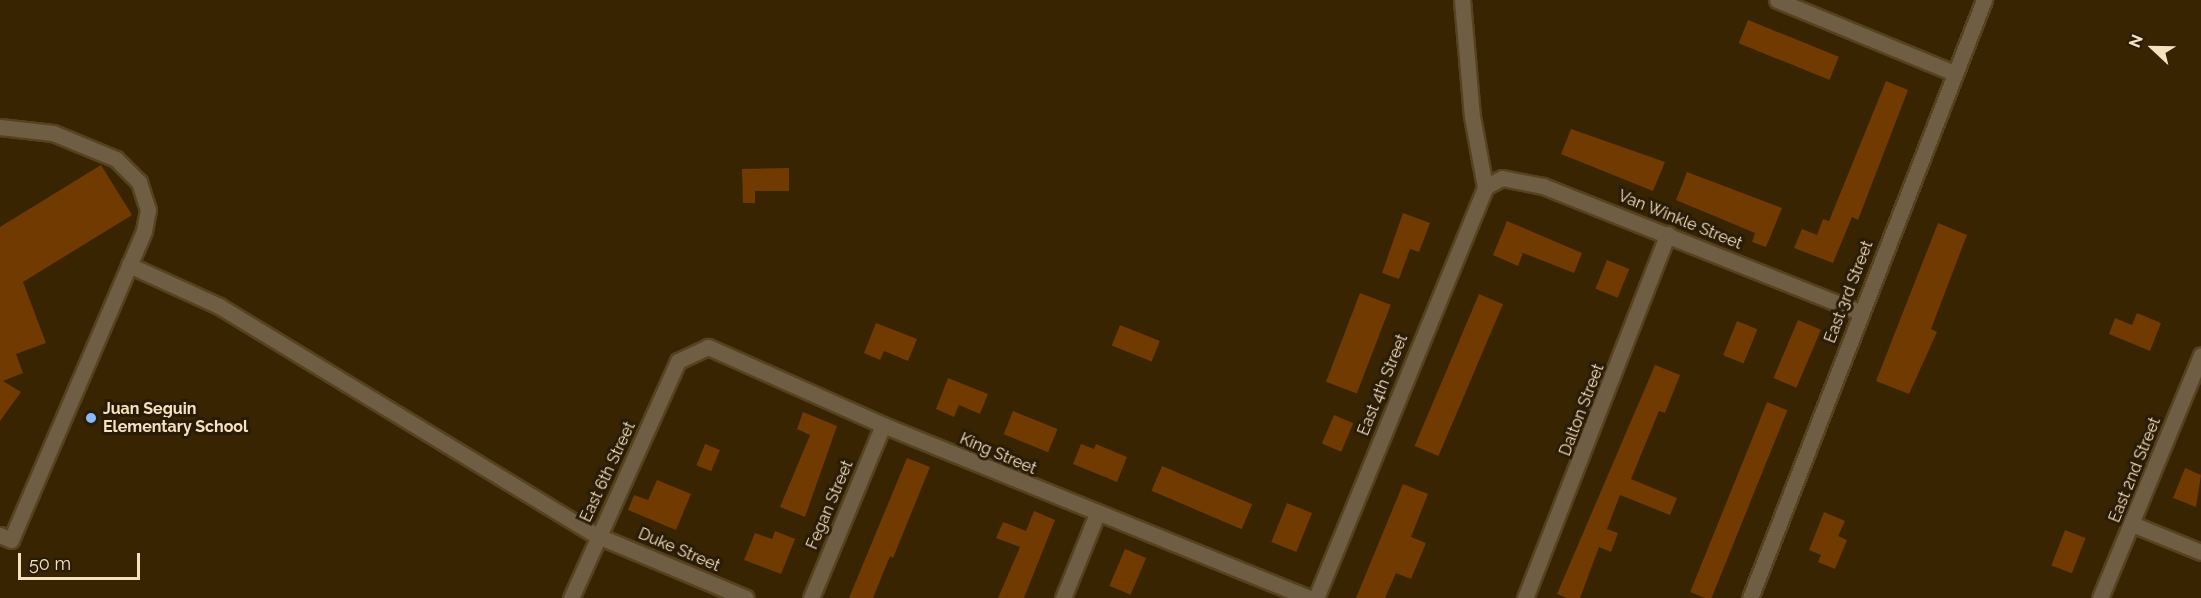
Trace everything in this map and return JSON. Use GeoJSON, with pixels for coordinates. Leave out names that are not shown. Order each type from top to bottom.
{"type":"FeatureCollection","features":[{"type":"Feature","properties":{"kind":"street"},"geometry":{"type":"LineString","coordinates":[[1462,0],[1472,116],[1485,187]]}},
{"type":"Feature","properties":{"kind":"street"},"geometry":{"type":"LineString","coordinates":[[1777,0],[1954,73]]}},
{"type":"Feature","properties":{"kind":"street","name":"East 3rd Street"},"geometry":{"type":"LineString","coordinates":[[1750,598],[1984,0]]}},
{"type":"Feature","properties":{"kind":"street"},"geometry":{"type":"LineString","coordinates":[[0,128],[19,127],[69,138],[116,159],[139,182],[148,210],[129,265],[11,540],[0,535]]}},
{"type":"Feature","properties":{"kind":"street","name":"Van Winkle Street"},"geometry":{"type":"LineString","coordinates":[[1485,187],[1502,178],[1543,186],[1860,312]]}},
{"type":"Feature","properties":{"kind":"street","name":"East 4th Street"},"geometry":{"type":"LineString","coordinates":[[1316,598],[1485,187]]}},
{"type":"Feature","properties":{"kind":"street","name":"Dalton Street"},"geometry":{"type":"LineString","coordinates":[[1525,598],[1668,234]]}},
{"type":"Feature","properties":{"kind":"street","name":"Duke Street"},"geometry":{"type":"LineString","coordinates":[[129,265],[219,306],[598,536],[746,598]]}},
{"type":"Feature","properties":{"kind":"street","name":"King Street"},"geometry":{"type":"LineString","coordinates":[[678,361],[708,347],[883,425],[1097,514],[1309,598]]}},
{"type":"Feature","properties":{"kind":"street","name":"East 2nd Street"},"geometry":{"type":"LineString","coordinates":[[2100,598],[2133,524],[2201,355]]}},
{"type":"Feature","properties":{"kind":"street","name":"East 6th Street"},"geometry":{"type":"LineString","coordinates":[[571,598],[678,361]]}},
{"type":"Feature","properties":{"kind":"street","name":"Fegan Street"},"geometry":{"type":"LineString","coordinates":[[811,598],[883,425]]}},
{"type":"Feature","properties":{"kind":"street"},"geometry":{"type":"LineString","coordinates":[[1063,598],[1097,514]]}},
{"type":"Feature","properties":{"kind":"street"},"geometry":{"type":"LineString","coordinates":[[2133,524],[2201,552]]}},
{"type":"Feature","properties":{"kind":"building"},"geometry":{"type":"Polygon","coordinates":[[[1748,20],[1839,57],[1829,80],[1739,43],[1748,20]]]}},
{"type":"Feature","properties":{"kind":"building"},"geometry":{"type":"Polygon","coordinates":[[[1886,81],[1908,90],[1858,220],[1852,217],[1833,263],[1794,248],[1802,229],[1817,235],[1823,219],[1829,221],[1886,81]]]}},
{"type":"Feature","properties":{"kind":"building"},"geometry":{"type":"Polygon","coordinates":[[[1571,129],[1665,162],[1653,191],[1561,154],[1571,129]]]}},
{"type":"Feature","properties":{"kind":"building"},"geometry":{"type":"Polygon","coordinates":[[[101,165],[132,215],[23,282],[46,343],[16,354],[23,373],[3,381],[21,392],[0,421],[0,227],[101,165]]]}},
{"type":"Feature","properties":{"kind":"building"},"geometry":{"type":"Polygon","coordinates":[[[789,168],[789,191],[755,191],[755,203],[743,203],[742,169],[789,168]]]}},
{"type":"Feature","properties":{"kind":"building"},"geometry":{"type":"Polygon","coordinates":[[[1687,172],[1782,208],[1766,247],[1752,242],[1755,233],[1676,200],[1687,172]]]}},
{"type":"Feature","properties":{"kind":"building"},"geometry":{"type":"Polygon","coordinates":[[[1403,213],[1430,223],[1419,252],[1410,249],[1399,279],[1382,273],[1403,213]]]}},
{"type":"Feature","properties":{"kind":"building"},"geometry":{"type":"Polygon","coordinates":[[[1507,221],[1582,253],[1574,273],[1523,253],[1518,266],[1493,255],[1507,221]]]}},
{"type":"Feature","properties":{"kind":"building"},"geometry":{"type":"Polygon","coordinates":[[[1938,223],[1967,235],[1931,329],[1937,332],[1909,394],[1876,381],[1938,223]]]}},
{"type":"Feature","properties":{"kind":"building"},"geometry":{"type":"Polygon","coordinates":[[[1607,260],[1629,269],[1618,298],[1595,289],[1607,260]]]}},
{"type":"Feature","properties":{"kind":"building"},"geometry":{"type":"Polygon","coordinates":[[[1360,293],[1391,305],[1357,394],[1326,382],[1360,293]]]}},
{"type":"Feature","properties":{"kind":"building"},"geometry":{"type":"Polygon","coordinates":[[[1479,294],[1503,304],[1438,456],[1415,446],[1479,294]]]}},
{"type":"Feature","properties":{"kind":"building"},"geometry":{"type":"Polygon","coordinates":[[[2137,313],[2161,323],[2150,351],[2109,334],[2115,318],[2132,325],[2137,313]]]}},
{"type":"Feature","properties":{"kind":"building"},"geometry":{"type":"Polygon","coordinates":[[[1798,320],[1821,330],[1796,388],[1773,378],[1798,320]]]}},
{"type":"Feature","properties":{"kind":"building"},"geometry":{"type":"Polygon","coordinates":[[[1737,321],[1757,329],[1744,364],[1723,355],[1737,321]]]}},
{"type":"Feature","properties":{"kind":"building"},"geometry":{"type":"Polygon","coordinates":[[[876,323],[917,339],[908,361],[884,351],[880,360],[864,353],[876,323]]]}},
{"type":"Feature","properties":{"kind":"building"},"geometry":{"type":"Polygon","coordinates":[[[1120,325],[1160,341],[1152,362],[1112,345],[1120,325]]]}},
{"type":"Feature","properties":{"kind":"building"},"geometry":{"type":"Polygon","coordinates":[[[1655,365],[1680,375],[1665,413],[1659,411],[1631,479],[1677,498],[1670,515],[1620,495],[1607,529],[1618,533],[1611,552],[1599,547],[1580,598],[1567,598],[1557,594],[1655,365]]]}},
{"type":"Feature","properties":{"kind":"building"},"geometry":{"type":"Polygon","coordinates":[[[948,378],[988,394],[980,414],[959,405],[954,417],[936,409],[948,378]]]}},
{"type":"Feature","properties":{"kind":"building"},"geometry":{"type":"Polygon","coordinates":[[[1767,402],[1787,410],[1712,598],[1690,592],[1767,402]]]}},
{"type":"Feature","properties":{"kind":"building"},"geometry":{"type":"Polygon","coordinates":[[[1013,411],[1058,429],[1048,452],[1004,434],[1013,411]]]}},
{"type":"Feature","properties":{"kind":"building"},"geometry":{"type":"Polygon","coordinates":[[[803,412],[837,426],[805,517],[780,507],[810,435],[797,429],[803,412]]]}},
{"type":"Feature","properties":{"kind":"building"},"geometry":{"type":"Polygon","coordinates":[[[1334,415],[1353,423],[1341,452],[1322,444],[1334,415]]]}},
{"type":"Feature","properties":{"kind":"building"},"geometry":{"type":"Polygon","coordinates":[[[705,444],[720,450],[711,471],[696,465],[705,444]]]}},
{"type":"Feature","properties":{"kind":"building"},"geometry":{"type":"Polygon","coordinates":[[[1081,444],[1094,449],[1096,444],[1127,457],[1117,482],[1073,464],[1081,444]]]}},
{"type":"Feature","properties":{"kind":"building"},"geometry":{"type":"Polygon","coordinates":[[[907,458],[930,467],[893,558],[890,556],[873,598],[849,598],[907,458]]]}},
{"type":"Feature","properties":{"kind":"building"},"geometry":{"type":"Polygon","coordinates":[[[1162,466],[1252,504],[1242,529],[1151,491],[1162,466]]]}},
{"type":"Feature","properties":{"kind":"building"},"geometry":{"type":"Polygon","coordinates":[[[2185,468],[2201,475],[2196,507],[2173,498],[2185,468]]]}},
{"type":"Feature","properties":{"kind":"building"},"geometry":{"type":"Polygon","coordinates":[[[657,480],[691,494],[676,530],[628,510],[634,495],[648,500],[657,480]]]}},
{"type":"Feature","properties":{"kind":"building"},"geometry":{"type":"Polygon","coordinates":[[[1403,484],[1428,494],[1411,537],[1426,543],[1411,579],[1396,573],[1385,598],[1356,598],[1403,484]]]}},
{"type":"Feature","properties":{"kind":"building"},"geometry":{"type":"Polygon","coordinates":[[[1287,503],[1312,513],[1296,552],[1271,542],[1287,503]]]}},
{"type":"Feature","properties":{"kind":"building"},"geometry":{"type":"Polygon","coordinates":[[[1034,511],[1055,520],[1024,598],[998,598],[1020,547],[996,538],[1003,522],[1026,531],[1034,511]]]}},
{"type":"Feature","properties":{"kind":"building"},"geometry":{"type":"Polygon","coordinates":[[[1824,512],[1845,521],[1838,536],[1847,540],[1835,569],[1818,562],[1821,555],[1809,550],[1824,512]]]}},
{"type":"Feature","properties":{"kind":"building"},"geometry":{"type":"Polygon","coordinates":[[[2065,530],[2086,538],[2072,573],[2051,565],[2065,530]]]}},
{"type":"Feature","properties":{"kind":"building"},"geometry":{"type":"Polygon","coordinates":[[[775,531],[795,539],[781,574],[744,560],[755,533],[772,539],[775,531]]]}},
{"type":"Feature","properties":{"kind":"building"},"geometry":{"type":"Polygon","coordinates":[[[1125,549],[1146,558],[1131,595],[1109,586],[1125,549]]]}},
{"type":"Feature","properties":{"kind":"place","name":"Juan Seguin Elementary School"},"geometry":{"type":"Point","coordinates":[91,418]}}]}
